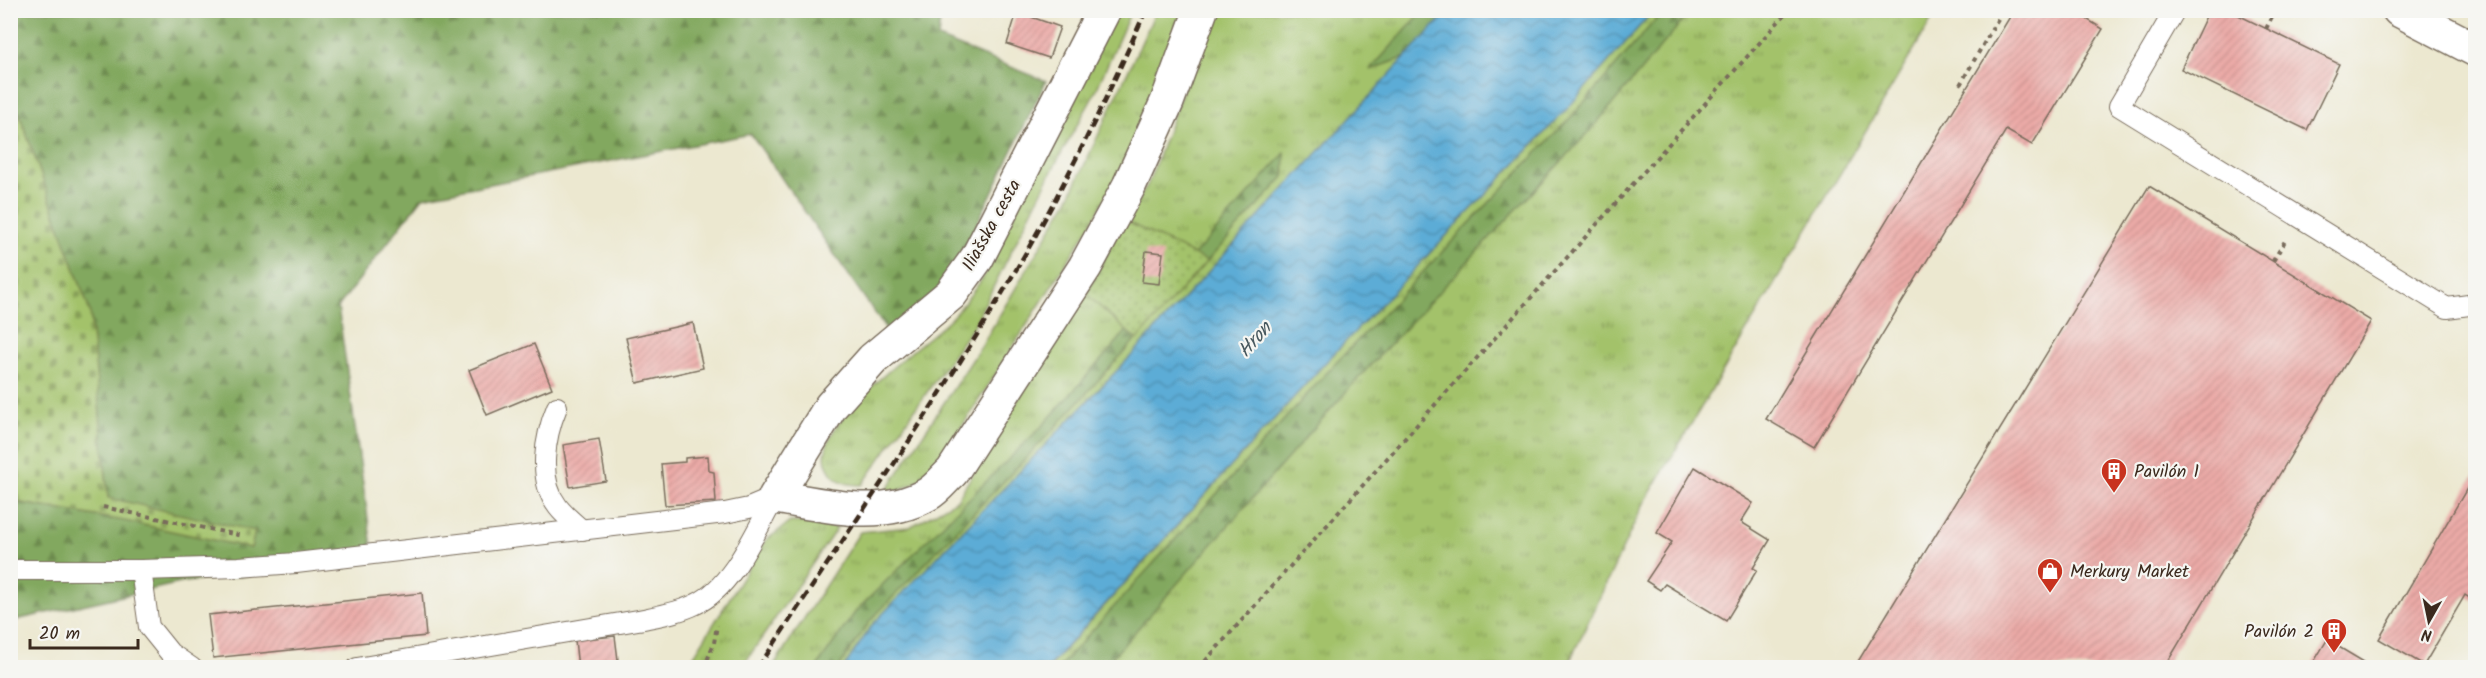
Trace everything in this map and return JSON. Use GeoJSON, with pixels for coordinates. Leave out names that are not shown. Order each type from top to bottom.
{"type":"FeatureCollection","features":[{"type":"Feature","properties":{"kind":"street","name":"Iliašska cesta"},"geometry":{"type":"LineString","coordinates":[[775,496],[831,406],[873,359],[951,294],[977,258],[1104,10]]}},
{"type":"Feature","properties":{"kind":"street"},"geometry":{"type":"LineString","coordinates":[[775,496],[862,510],[901,507],[930,493],[952,472],[1084,267],[1129,186],[1167,102],[1201,10]]}},
{"type":"Feature","properties":{"kind":"street"},"geometry":{"type":"LineString","coordinates":[[2399,10],[2475,50]]}},
{"type":"Feature","properties":{"kind":"lane"},"geometry":{"type":"LineString","coordinates":[[2175,10],[2119,106],[2447,308],[2475,304]]}},
{"type":"Feature","properties":{"kind":"lane"},"geometry":{"type":"LineString","coordinates":[[557,407],[549,426],[545,462],[549,489],[558,507],[582,530]]}},
{"type":"Feature","properties":{"kind":"lane"},"geometry":{"type":"LineString","coordinates":[[10,570],[141,570],[296,563],[725,513],[749,508],[775,496]]}},
{"type":"Feature","properties":{"kind":"lane","name":"Iliašska cesta"},"geometry":{"type":"LineString","coordinates":[[357,668],[638,620],[674,613],[698,604],[717,591],[729,575],[775,496]]}},
{"type":"Feature","properties":{"kind":"lane"},"geometry":{"type":"LineString","coordinates":[[141,570],[149,627],[170,653],[192,668]]}},
{"type":"Feature","properties":{"kind":"path"},"geometry":{"type":"LineString","coordinates":[[1199,668],[1789,10]]}},
{"type":"Feature","properties":{"kind":"path"},"geometry":{"type":"LineString","coordinates":[[1960,85],[2003,10]]}},
{"type":"Feature","properties":{"kind":"path"},"geometry":{"type":"LineString","coordinates":[[2266,29],[2275,10]]}},
{"type":"Feature","properties":{"kind":"path"},"geometry":{"type":"LineString","coordinates":[[103,507],[254,539],[276,546],[296,563]]}},
{"type":"Feature","properties":{"kind":"path"},"geometry":{"type":"LineString","coordinates":[[704,668],[714,643],[719,617],[717,591]]}},
{"type":"Feature","properties":{"kind":"green space"},"geometry":{"type":"Polygon","coordinates":[[[1664,10],[1691,11],[1589,132],[1352,385],[1104,667],[1059,667],[1333,366],[1573,115],[1664,10]]]}},
{"type":"Feature","properties":{"kind":"green space"},"geometry":{"type":"Polygon","coordinates":[[[11,11],[941,11],[938,38],[1046,81],[969,240],[938,289],[888,332],[751,134],[423,197],[338,307],[374,561],[185,582],[11,621],[10,501],[125,521],[251,548],[255,531],[108,498],[90,312],[11,91],[11,11]]]}},
{"type":"Feature","properties":{"kind":"green space"},"geometry":{"type":"Polygon","coordinates":[[[1116,11],[1131,11],[1095,93],[1054,167],[974,325],[862,485],[838,480],[828,468],[826,451],[834,430],[871,387],[951,318],[980,282],[1116,11]]]}},
{"type":"Feature","properties":{"kind":"green space"},"geometry":{"type":"Polygon","coordinates":[[[1156,11],[1183,11],[1128,155],[1090,226],[931,475],[898,491],[886,491],[982,345],[1069,198],[1156,11]]]}},
{"type":"Feature","properties":{"kind":"green space"},"geometry":{"type":"Polygon","coordinates":[[[1212,11],[1448,11],[1132,355],[873,624],[844,667],[772,668],[860,532],[910,527],[957,500],[1148,184],[1212,11]]]}},
{"type":"Feature","properties":{"kind":"green space"},"geometry":{"type":"Polygon","coordinates":[[[1423,11],[1458,11],[1417,53],[1370,70],[1423,11]]]}},
{"type":"Feature","properties":{"kind":"green space"},"geometry":{"type":"Polygon","coordinates":[[[1653,11],[1937,11],[1643,505],[1567,667],[1048,668],[1325,363],[1566,110],[1653,11]]]}},
{"type":"Feature","properties":{"kind":"green space"},"geometry":{"type":"Polygon","coordinates":[[[11,91],[90,312],[108,498],[255,531],[251,548],[125,521],[11,501],[11,91]]]}},
{"type":"Feature","properties":{"kind":"green space"},"geometry":{"type":"Polygon","coordinates":[[[1285,153],[1284,177],[1052,431],[870,621],[839,667],[816,668],[856,611],[1044,424],[1285,153]]]}},
{"type":"Feature","properties":{"kind":"green space"},"geometry":{"type":"Polygon","coordinates":[[[1123,220],[1207,261],[1137,340],[1087,295],[1123,220]]]}},
{"type":"Feature","properties":{"kind":"green space"},"geometry":{"type":"Polygon","coordinates":[[[790,522],[822,523],[837,528],[742,667],[687,667],[765,541],[790,522]]]}},
{"type":"Feature","properties":{"kind":"water","name":"Hron"},"geometry":{"type":"Polygon","coordinates":[[[1448,11],[1653,11],[1566,110],[1325,363],[1048,667],[844,667],[873,624],[1132,355],[1448,11]]]}},
{"type":"Feature","properties":{"kind":"building"},"geometry":{"type":"Polygon","coordinates":[[[2014,10],[2072,10],[2103,29],[2032,145],[2006,130],[1814,447],[1766,419],[2014,10]]]}},
{"type":"Feature","properties":{"kind":"building"},"geometry":{"type":"Polygon","coordinates":[[[2209,10],[2228,10],[2339,64],[2307,130],[2181,69],[2209,10]]]}},
{"type":"Feature","properties":{"kind":"building"},"geometry":{"type":"Polygon","coordinates":[[[1017,12],[1060,27],[1049,58],[1007,44],[1017,12]]]}},
{"type":"Feature","properties":{"kind":"building","name":"Pavilón 1"},"geometry":{"type":"Polygon","coordinates":[[[2149,186],[2371,321],[2164,668],[1854,668],[2149,186]]]}},
{"type":"Feature","properties":{"kind":"building"},"geometry":{"type":"Polygon","coordinates":[[[1146,251],[1163,253],[1159,284],[1142,282],[1146,251]]]}},
{"type":"Feature","properties":{"kind":"building"},"geometry":{"type":"Polygon","coordinates":[[[693,323],[703,368],[637,383],[626,338],[693,323]]]}},
{"type":"Feature","properties":{"kind":"building"},"geometry":{"type":"Polygon","coordinates":[[[534,344],[552,388],[487,415],[469,370],[534,344]]]}},
{"type":"Feature","properties":{"kind":"building"},"geometry":{"type":"Polygon","coordinates":[[[599,439],[606,481],[570,487],[563,445],[599,439]]]}},
{"type":"Feature","properties":{"kind":"building"},"geometry":{"type":"Polygon","coordinates":[[[708,456],[709,471],[714,472],[716,502],[665,505],[661,464],[685,462],[685,458],[708,456]]]}},
{"type":"Feature","properties":{"kind":"building"},"geometry":{"type":"Polygon","coordinates":[[[1695,467],[1753,503],[1741,522],[1770,540],[1753,568],[1757,570],[1726,621],[1665,584],[1660,590],[1646,581],[1672,542],[1657,533],[1695,467]]]}},
{"type":"Feature","properties":{"kind":"building"},"geometry":{"type":"Polygon","coordinates":[[[2476,473],[2476,602],[2465,595],[2424,665],[2379,639],[2476,473]]]}},
{"type":"Feature","properties":{"kind":"building"},"geometry":{"type":"Polygon","coordinates":[[[422,593],[426,636],[213,658],[208,615],[422,593]]]}},
{"type":"Feature","properties":{"kind":"building"},"geometry":{"type":"Polygon","coordinates":[[[615,636],[619,668],[578,668],[575,640],[615,636]]]}},
{"type":"Feature","properties":{"kind":"building","name":"Pavilón 2"},"geometry":{"type":"Polygon","coordinates":[[[2327,640],[2374,668],[2310,668],[2327,640]]]}},
{"type":"Feature","properties":{"kind":"railway"},"geometry":{"type":"LineString","coordinates":[[758,668],[920,424],[1013,275],[1083,144],[1146,10]]}},
{"type":"Feature","properties":{"kind":"place","name":"Pavilón 1"},"geometry":{"type":"Point","coordinates":[2114,494]}},
{"type":"Feature","properties":{"kind":"place","name":"Merkury Market"},"geometry":{"type":"Point","coordinates":[2050,594]}},
{"type":"Feature","properties":{"kind":"place","name":"Pavilón 2"},"geometry":{"type":"Point","coordinates":[2334,654]}}]}
